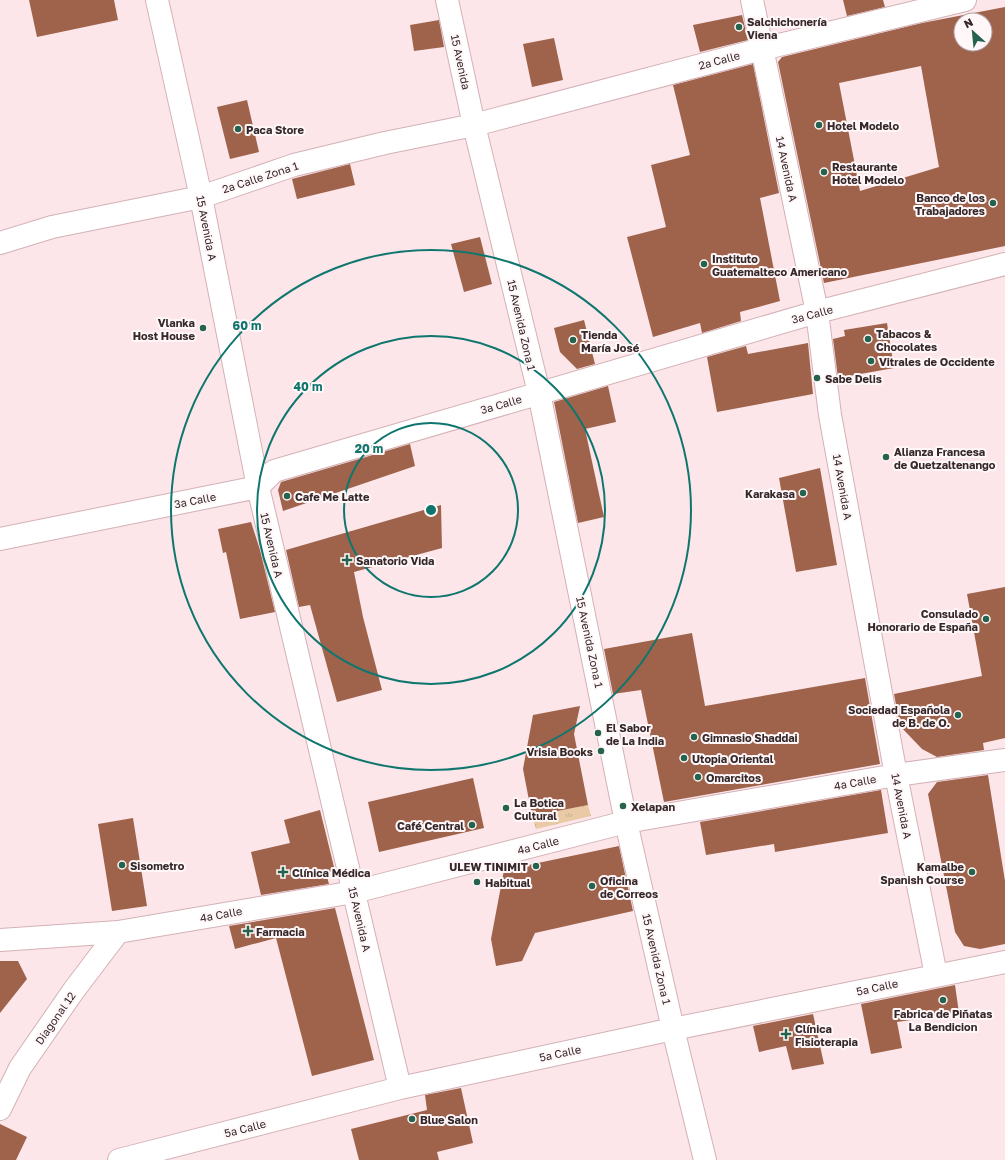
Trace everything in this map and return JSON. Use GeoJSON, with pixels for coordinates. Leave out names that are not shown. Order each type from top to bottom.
{"type":"FeatureCollection","features":[{"type":"Feature","properties":{"kind":"street","name":"15 Avenida A"},"geometry":{"type":"LineString","coordinates":[[157,0],[201,197],[258,487],[400,1088]]}},
{"type":"Feature","properties":{"kind":"street","name":"15 Avenida"},"geometry":{"type":"LineString","coordinates":[[447,0],[474,124]]}},
{"type":"Feature","properties":{"kind":"street","name":"14 Avenida A"},"geometry":{"type":"LineString","coordinates":[[752,0],[817,312],[830,415],[896,775],[936,975]]}},
{"type":"Feature","properties":{"kind":"street","name":"2a Calle"},"geometry":{"type":"LineString","coordinates":[[474,124],[762,49],[965,0]]}},
{"type":"Feature","properties":{"kind":"street","name":"2a Calle Zona 1"},"geometry":{"type":"LineString","coordinates":[[0,243],[52,227],[201,197],[294,165],[385,143],[474,124]]}},
{"type":"Feature","properties":{"kind":"street","name":"15 Avenida Zona 1"},"geometry":{"type":"LineString","coordinates":[[474,124],[539,393],[626,822],[672,1029],[705,1160]]}},
{"type":"Feature","properties":{"kind":"street","name":"3a Calle"},"geometry":{"type":"LineString","coordinates":[[0,539],[258,487],[274,471],[817,312],[1005,264]]}},
{"type":"Feature","properties":{"kind":"street","name":"4a Calle"},"geometry":{"type":"LineString","coordinates":[[0,940],[118,932],[354,892],[626,822],[896,775],[1005,760]]}},
{"type":"Feature","properties":{"kind":"street","name":"Diagonal 12"},"geometry":{"type":"LineString","coordinates":[[0,1109],[20,1068],[74,990],[118,932]]}},
{"type":"Feature","properties":{"kind":"street","name":"5a Calle"},"geometry":{"type":"LineString","coordinates":[[119,1160],[400,1088],[672,1029],[1005,962]]}},
{"type":"Feature","properties":{"kind":"green space"},"geometry":{"type":"Polygon","coordinates":[[[588,805],[591,816],[536,829],[532,816],[588,805]]]}},
{"type":"Feature","properties":{"kind":"building"},"geometry":{"type":"Polygon","coordinates":[[[29,0],[114,0],[118,20],[37,37],[29,0]]]}},
{"type":"Feature","properties":{"kind":"building"},"geometry":{"type":"Polygon","coordinates":[[[843,0],[883,0],[885,7],[847,16],[843,0]]]}},
{"type":"Feature","properties":{"kind":"building"},"geometry":{"type":"Polygon","coordinates":[[[1005,7],[1005,246],[824,283],[778,62],[782,57],[922,23],[953,17],[953,52],[993,52],[993,12],[979,12],[1005,7]],[[921,66],[839,83],[860,191],[939,167],[921,66]]]}},
{"type":"Feature","properties":{"kind":"building"},"geometry":{"type":"Polygon","coordinates":[[[742,15],[748,40],[700,52],[693,25],[742,15]]]}},
{"type":"Feature","properties":{"kind":"building"},"geometry":{"type":"Polygon","coordinates":[[[439,20],[444,47],[414,51],[410,25],[439,20]]]}},
{"type":"Feature","properties":{"kind":"building"},"geometry":{"type":"Polygon","coordinates":[[[554,38],[563,80],[532,87],[523,44],[554,38]]]}},
{"type":"Feature","properties":{"kind":"building"},"geometry":{"type":"Polygon","coordinates":[[[753,64],[779,193],[760,198],[780,301],[740,312],[741,321],[702,333],[700,323],[653,337],[627,237],[666,227],[651,165],[690,155],[673,85],[753,64]]]}},
{"type":"Feature","properties":{"kind":"building","name":"Paca Store"},"geometry":{"type":"Polygon","coordinates":[[[247,100],[259,152],[230,159],[217,107],[247,100]]]}},
{"type":"Feature","properties":{"kind":"building"},"geometry":{"type":"Polygon","coordinates":[[[350,164],[355,185],[297,199],[292,179],[350,164]]]}},
{"type":"Feature","properties":{"kind":"building"},"geometry":{"type":"Polygon","coordinates":[[[480,237],[492,284],[464,292],[451,244],[480,237]]]}},
{"type":"Feature","properties":{"kind":"building","name":"Tienda María José"},"geometry":{"type":"Polygon","coordinates":[[[584,320],[595,364],[577,369],[560,352],[554,328],[584,320]]]}},
{"type":"Feature","properties":{"kind":"building"},"geometry":{"type":"Polygon","coordinates":[[[887,323],[894,368],[838,378],[833,339],[845,336],[844,330],[887,323]]]}},
{"type":"Feature","properties":{"kind":"building"},"geometry":{"type":"Polygon","coordinates":[[[808,343],[813,394],[717,412],[707,357],[746,346],[748,354],[808,343]]]}},
{"type":"Feature","properties":{"kind":"building"},"geometry":{"type":"Polygon","coordinates":[[[608,386],[616,422],[585,429],[604,517],[578,523],[554,402],[608,386]]]}},
{"type":"Feature","properties":{"kind":"building"},"geometry":{"type":"Polygon","coordinates":[[[410,444],[415,466],[283,511],[278,490],[281,482],[410,444]]]}},
{"type":"Feature","properties":{"kind":"building"},"geometry":{"type":"Polygon","coordinates":[[[820,468],[837,565],[796,572],[779,478],[820,468]]]}},
{"type":"Feature","properties":{"kind":"building","name":"Sanatorio Vida"},"geometry":{"type":"Polygon","coordinates":[[[441,505],[442,548],[354,572],[363,617],[382,690],[337,702],[310,605],[299,607],[286,550],[441,505]]]}},
{"type":"Feature","properties":{"kind":"building"},"geometry":{"type":"Polygon","coordinates":[[[251,522],[260,550],[275,612],[240,619],[226,552],[223,553],[218,529],[251,522]]]}},
{"type":"Feature","properties":{"kind":"building","name":"Sociedad Española de B. de O."},"geometry":{"type":"Polygon","coordinates":[[[1005,587],[1005,738],[983,743],[984,750],[937,757],[922,749],[900,726],[894,694],[982,676],[967,594],[1005,587]]]}},
{"type":"Feature","properties":{"kind":"building"},"geometry":{"type":"Polygon","coordinates":[[[692,633],[705,706],[865,678],[880,764],[664,802],[641,690],[613,694],[604,649],[692,633]]]}},
{"type":"Feature","properties":{"kind":"building"},"geometry":{"type":"Polygon","coordinates":[[[580,706],[574,734],[588,805],[532,816],[523,769],[533,715],[580,706]]]}},
{"type":"Feature","properties":{"kind":"building"},"geometry":{"type":"Polygon","coordinates":[[[988,775],[1005,881],[1005,944],[980,949],[964,946],[955,932],[928,794],[937,782],[988,775]]]}},
{"type":"Feature","properties":{"kind":"building"},"geometry":{"type":"Polygon","coordinates":[[[473,778],[484,828],[379,852],[368,802],[473,778]]]}},
{"type":"Feature","properties":{"kind":"building"},"geometry":{"type":"Polygon","coordinates":[[[881,790],[888,833],[775,852],[774,844],[706,855],[700,822],[881,790]]]}},
{"type":"Feature","properties":{"kind":"building"},"geometry":{"type":"Polygon","coordinates":[[[320,810],[335,871],[326,873],[329,884],[261,895],[251,852],[290,843],[284,820],[320,810]]]}},
{"type":"Feature","properties":{"kind":"building","name":"Sisometro"},"geometry":{"type":"Polygon","coordinates":[[[133,818],[147,906],[112,911],[98,824],[133,818]]]}},
{"type":"Feature","properties":{"kind":"building"},"geometry":{"type":"Polygon","coordinates":[[[619,846],[633,911],[535,933],[522,961],[496,966],[491,939],[504,870],[619,846]]]}},
{"type":"Feature","properties":{"kind":"building"},"geometry":{"type":"Polygon","coordinates":[[[335,908],[374,1060],[312,1076],[276,938],[235,949],[229,926],[335,908]]]}},
{"type":"Feature","properties":{"kind":"building"},"geometry":{"type":"Polygon","coordinates":[[[0,961],[18,961],[27,979],[0,1013],[0,961]]]}},
{"type":"Feature","properties":{"kind":"building"},"geometry":{"type":"Polygon","coordinates":[[[955,985],[959,1013],[897,1022],[902,1048],[871,1054],[861,1004],[955,985]]]}},
{"type":"Feature","properties":{"kind":"building","name":"Clínica Fisioterapia"},"geometry":{"type":"Polygon","coordinates":[[[813,1014],[824,1064],[792,1070],[786,1046],[759,1052],[753,1026],[813,1014]]]}},
{"type":"Feature","properties":{"kind":"building"},"geometry":{"type":"Polygon","coordinates":[[[461,1088],[473,1143],[437,1152],[439,1160],[359,1160],[351,1129],[427,1110],[425,1095],[461,1088]]]}},
{"type":"Feature","properties":{"kind":"building"},"geometry":{"type":"Polygon","coordinates":[[[0,1124],[27,1137],[16,1160],[0,1160],[0,1124]]]}},
{"type":"Feature","properties":{"kind":"place","name":"Salchichonería Viena"},"geometry":{"type":"Point","coordinates":[739,27]}},
{"type":"Feature","properties":{"kind":"place","name":"Hotel Modelo"},"geometry":{"type":"Point","coordinates":[819,125]}},
{"type":"Feature","properties":{"kind":"place","name":"Paca Store"},"geometry":{"type":"Point","coordinates":[238,129]}},
{"type":"Feature","properties":{"kind":"place","name":"Restaurante Hotel Modelo"},"geometry":{"type":"Point","coordinates":[824,172]}},
{"type":"Feature","properties":{"kind":"place","name":"Banco de los Trabajadores"},"geometry":{"type":"Point","coordinates":[993,203]}},
{"type":"Feature","properties":{"kind":"place","name":"Instituto Guatemalteco Americano"},"geometry":{"type":"Point","coordinates":[704,264]}},
{"type":"Feature","properties":{"kind":"place","name":"Vlanka Host House"},"geometry":{"type":"Point","coordinates":[203,328]}},
{"type":"Feature","properties":{"kind":"place","name":"Tabacos & Chocolates"},"geometry":{"type":"Point","coordinates":[868,339]}},
{"type":"Feature","properties":{"kind":"place","name":"Tienda María José"},"geometry":{"type":"Point","coordinates":[573,340]}},
{"type":"Feature","properties":{"kind":"place","name":"Vitrales de Occidente"},"geometry":{"type":"Point","coordinates":[871,361]}},
{"type":"Feature","properties":{"kind":"place","name":"Sabe Delis"},"geometry":{"type":"Point","coordinates":[817,378]}},
{"type":"Feature","properties":{"kind":"place","name":"Alianza Francesa de Quetzaltenango"},"geometry":{"type":"Point","coordinates":[886,457]}},
{"type":"Feature","properties":{"kind":"place","name":"Karakasa"},"geometry":{"type":"Point","coordinates":[803,493]}},
{"type":"Feature","properties":{"kind":"place","name":"Cafe Me Latte"},"geometry":{"type":"Point","coordinates":[287,496]}},
{"type":"Feature","properties":{"kind":"place","name":"Sanatorio Vida"},"geometry":{"type":"Point","coordinates":[347,560]}},
{"type":"Feature","properties":{"kind":"place","name":"Consulado Honorario de España"},"geometry":{"type":"Point","coordinates":[986,619]}},
{"type":"Feature","properties":{"kind":"place","name":"Sociedad Española de B. de O."},"geometry":{"type":"Point","coordinates":[958,715]}},
{"type":"Feature","properties":{"kind":"place","name":"El Sabor de La India"},"geometry":{"type":"Point","coordinates":[598,733]}},
{"type":"Feature","properties":{"kind":"place","name":"Gimnasio Shaddai"},"geometry":{"type":"Point","coordinates":[694,737]}},
{"type":"Feature","properties":{"kind":"place","name":"Vrisia Books"},"geometry":{"type":"Point","coordinates":[601,751]}},
{"type":"Feature","properties":{"kind":"place","name":"Utopia Oriental"},"geometry":{"type":"Point","coordinates":[684,758]}},
{"type":"Feature","properties":{"kind":"place","name":"Omarcitos"},"geometry":{"type":"Point","coordinates":[698,777]}},
{"type":"Feature","properties":{"kind":"place","name":"Xelapan"},"geometry":{"type":"Point","coordinates":[623,806]}},
{"type":"Feature","properties":{"kind":"place","name":"La Botica Cultural"},"geometry":{"type":"Point","coordinates":[506,808]}},
{"type":"Feature","properties":{"kind":"place","name":"Café Central"},"geometry":{"type":"Point","coordinates":[472,825]}},
{"type":"Feature","properties":{"kind":"place","name":"Sisometro"},"geometry":{"type":"Point","coordinates":[122,865]}},
{"type":"Feature","properties":{"kind":"place","name":"ULEW TINIMIT"},"geometry":{"type":"Point","coordinates":[536,866]}},
{"type":"Feature","properties":{"kind":"place","name":"Clínica Médica"},"geometry":{"type":"Point","coordinates":[283,872]}},
{"type":"Feature","properties":{"kind":"place","name":"Kamalbe Spanish Course"},"geometry":{"type":"Point","coordinates":[972,872]}},
{"type":"Feature","properties":{"kind":"place","name":"Habitual"},"geometry":{"type":"Point","coordinates":[477,882]}},
{"type":"Feature","properties":{"kind":"place","name":"Oficina de Correos"},"geometry":{"type":"Point","coordinates":[592,886]}},
{"type":"Feature","properties":{"kind":"place","name":"Farmacia"},"geometry":{"type":"Point","coordinates":[248,931]}},
{"type":"Feature","properties":{"kind":"place","name":"Fabrica de Piñatas La Bendicion"},"geometry":{"type":"Point","coordinates":[943,1000]}},
{"type":"Feature","properties":{"kind":"place","name":"Clínica Fisioterapia"},"geometry":{"type":"Point","coordinates":[786,1034]}},
{"type":"Feature","properties":{"kind":"place","name":"Blue Salon"},"geometry":{"type":"Point","coordinates":[412,1119]}}]}
